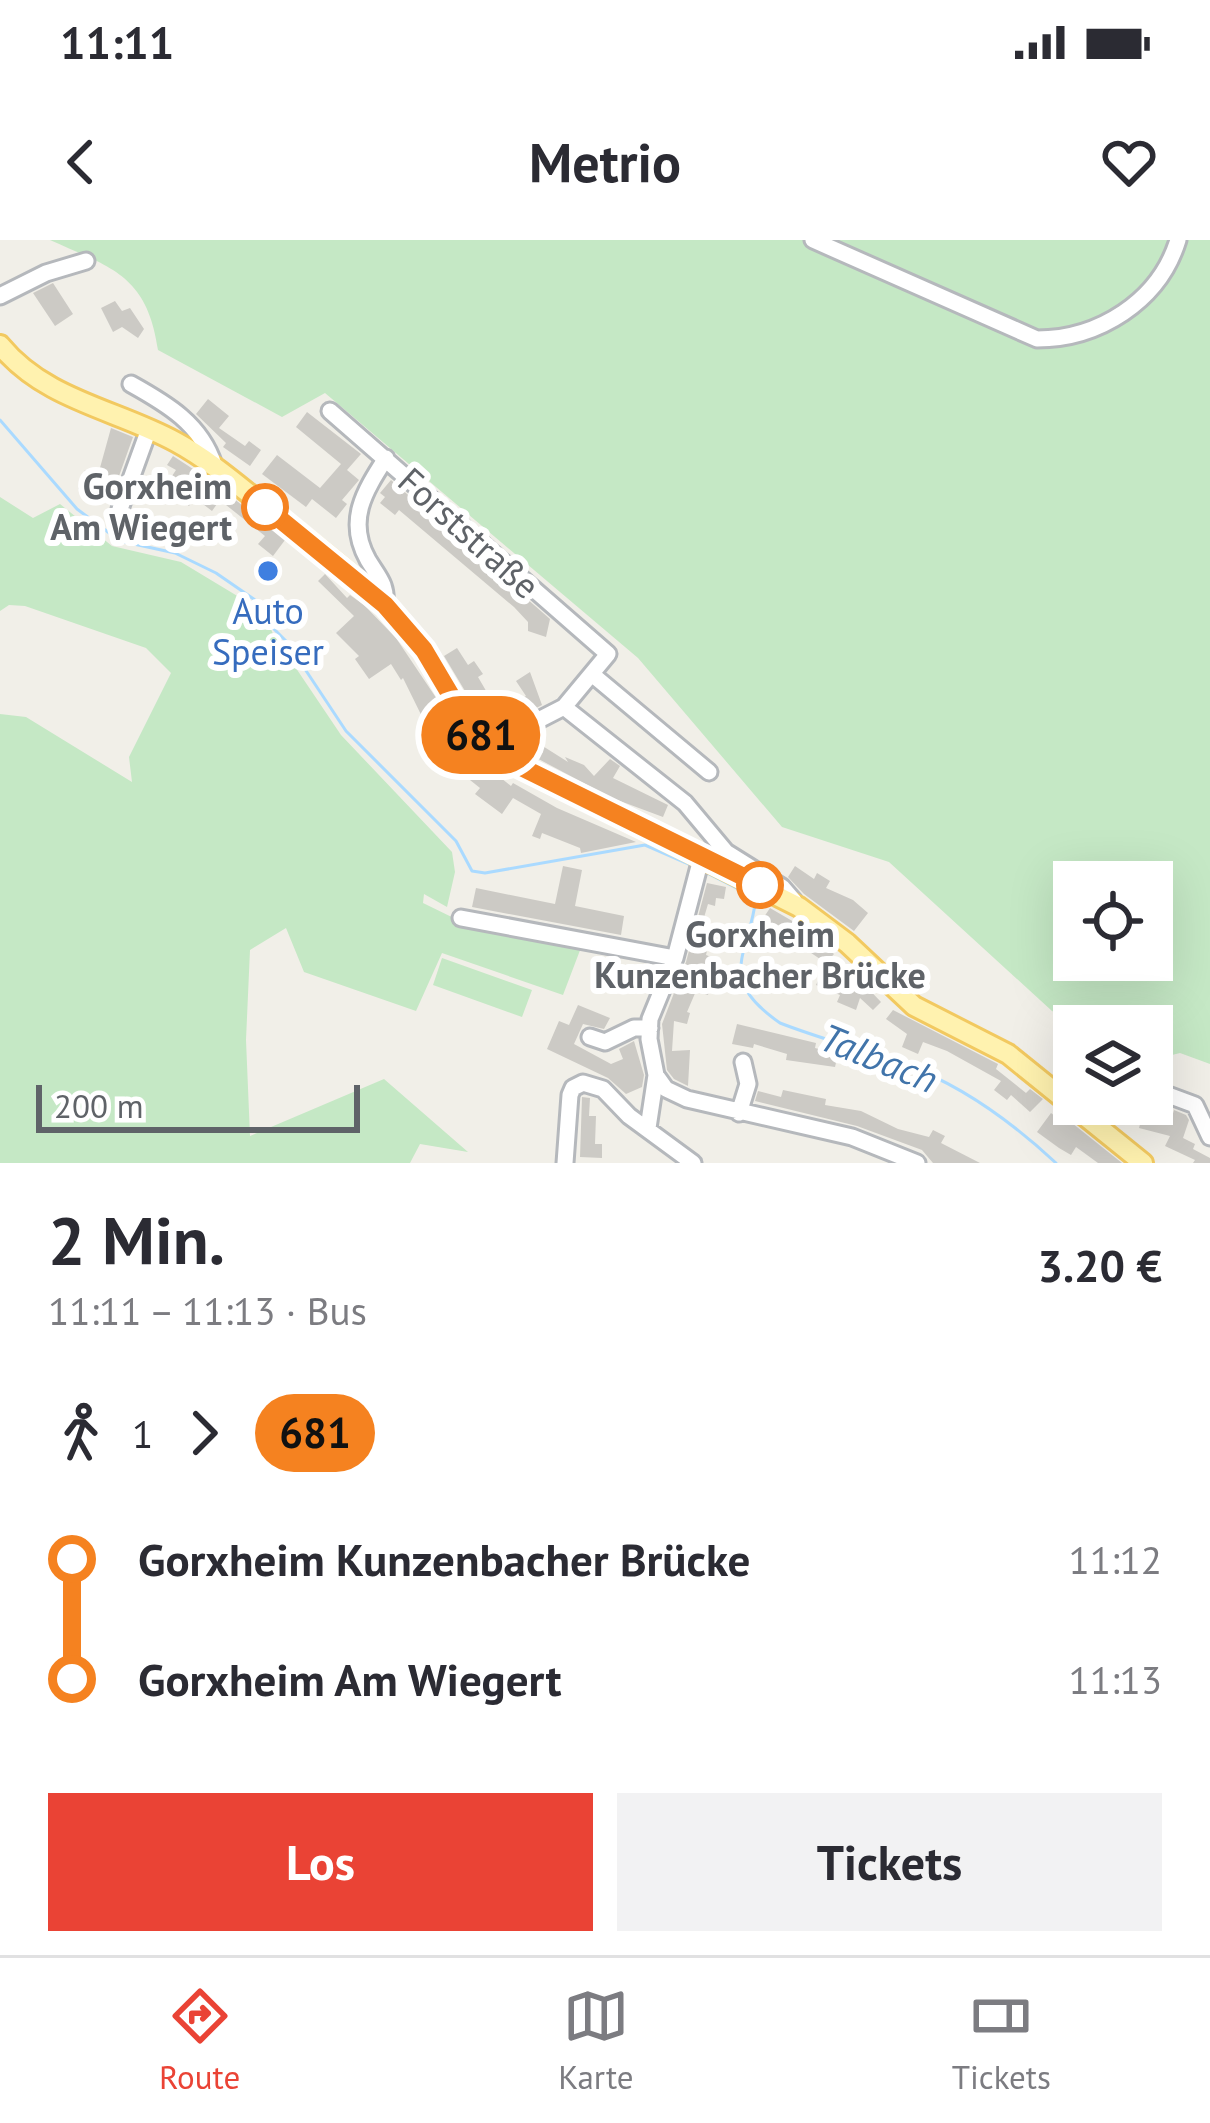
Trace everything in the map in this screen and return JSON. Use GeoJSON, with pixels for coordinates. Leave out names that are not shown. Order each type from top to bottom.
{"type":"FeatureCollection","features":[{"type":"Feature","properties":{"kind":"main road"},"geometry":{"type":"LineString","coordinates":[[0,345],[35,378],[63,395],[149,429],[214,465],[385,605],[424,650],[460,711],[490,745],[524,769],[698,864],[799,907],[848,943],[914,1006],[1008,1054],[1143,1163]]}},
{"type":"Feature","properties":{"kind":"street"},"geometry":{"type":"LineString","coordinates":[[813,240],[1007,329],[1037,339],[1070,339],[1121,316],[1151,286],[1178,240]]}},
{"type":"Feature","properties":{"kind":"street"},"geometry":{"type":"LineString","coordinates":[[0,296],[46,273],[86,262]]}},
{"type":"Feature","properties":{"kind":"street"},"geometry":{"type":"LineString","coordinates":[[130,384],[161,401],[202,437],[214,465]]}},
{"type":"Feature","properties":{"kind":"street"},"geometry":{"type":"LineString","coordinates":[[161,401],[192,410]]}},
{"type":"Feature","properties":{"kind":"street","name":"Forststraße"},"geometry":{"type":"LineString","coordinates":[[329,411],[608,655],[593,675]]}},
{"type":"Feature","properties":{"kind":"street"},"geometry":{"type":"LineString","coordinates":[[120,509],[149,429]]}},
{"type":"Feature","properties":{"kind":"street"},"geometry":{"type":"LineString","coordinates":[[385,605],[386,590],[362,548],[358,512],[363,493],[386,458]]}},
{"type":"Feature","properties":{"kind":"street"},"geometry":{"type":"LineString","coordinates":[[490,745],[564,706],[593,675],[709,772]]}},
{"type":"Feature","properties":{"kind":"street"},"geometry":{"type":"LineString","coordinates":[[564,706],[685,803],[726,852],[782,887],[799,907]]}},
{"type":"Feature","properties":{"kind":"street"},"geometry":{"type":"LineString","coordinates":[[648,1129],[656,1075],[650,1028],[675,958],[698,864]]}},
{"type":"Feature","properties":{"kind":"street"},"geometry":{"type":"LineString","coordinates":[[461,917],[675,958]]}},
{"type":"Feature","properties":{"kind":"street"},"geometry":{"type":"LineString","coordinates":[[590,1037],[605,1042],[634,1028],[650,1028]]}},
{"type":"Feature","properties":{"kind":"street"},"geometry":{"type":"LineString","coordinates":[[739,1113],[748,1084],[743,1062]]}},
{"type":"Feature","properties":{"kind":"street"},"geometry":{"type":"LineString","coordinates":[[656,1075],[666,1089],[687,1099],[853,1137],[915,1162]]}},
{"type":"Feature","properties":{"kind":"street"},"geometry":{"type":"LineString","coordinates":[[566,1163],[570,1095],[583,1083],[603,1090],[629,1116],[693,1163]]}},
{"type":"Feature","properties":{"kind":"street"},"geometry":{"type":"LineString","coordinates":[[1173,1097],[1195,1106],[1210,1137]]}},
{"type":"Feature","properties":{"kind":"green space"},"geometry":{"type":"Polygon","coordinates":[[[50,240],[1210,240],[1210,1064],[1173,1055],[1173,1005],[1053,1005],[1053,1012],[889,862],[782,827],[638,658],[325,393],[282,417],[158,350],[145,305],[109,267],[50,240]]]}},
{"type":"Feature","properties":{"kind":"green space"},"geometry":{"type":"Polygon","coordinates":[[[0,497],[33,518],[60,504],[112,546],[181,562],[264,612],[273,634],[341,735],[452,852],[455,872],[447,907],[424,894],[423,903],[464,923],[582,945],[563,995],[442,953],[416,1011],[304,972],[286,928],[250,950],[246,1040],[250,1136],[384,1079],[468,1152],[420,1144],[410,1163],[0,1163],[0,714],[26,717],[132,782],[129,757],[171,673],[146,648],[25,606],[9,605],[0,611],[0,497]]]}},
{"type":"Feature","properties":{"kind":"green space"},"geometry":{"type":"Polygon","coordinates":[[[442,958],[532,990],[522,1017],[433,985],[442,958]]]}},
{"type":"Feature","properties":{"kind":"building"},"geometry":{"type":"Polygon","coordinates":[[[53,283],[73,314],[55,326],[33,293],[53,283]]]}},
{"type":"Feature","properties":{"kind":"building"},"geometry":{"type":"Polygon","coordinates":[[[115,301],[122,311],[130,308],[144,329],[138,338],[122,327],[113,332],[101,308],[115,301]]]}},
{"type":"Feature","properties":{"kind":"building"},"geometry":{"type":"Polygon","coordinates":[[[208,399],[229,416],[219,428],[245,446],[249,441],[261,450],[250,466],[223,447],[226,443],[196,414],[208,399]]]}},
{"type":"Feature","properties":{"kind":"building"},"geometry":{"type":"Polygon","coordinates":[[[307,412],[361,454],[347,470],[359,480],[342,500],[347,504],[336,518],[312,499],[306,507],[262,474],[277,455],[320,488],[341,464],[296,427],[307,412]]]}},
{"type":"Feature","properties":{"kind":"building"},"geometry":{"type":"Polygon","coordinates":[[[111,428],[133,437],[109,504],[78,489],[85,470],[98,475],[111,428]]]}},
{"type":"Feature","properties":{"kind":"building"},"geometry":{"type":"Polygon","coordinates":[[[173,456],[210,480],[201,493],[217,504],[212,511],[195,498],[189,506],[166,485],[176,470],[167,465],[173,456]]]}},
{"type":"Feature","properties":{"kind":"building"},"geometry":{"type":"Polygon","coordinates":[[[391,480],[550,619],[546,637],[528,631],[528,622],[514,607],[399,510],[395,515],[380,503],[385,497],[380,493],[391,480]]]}},
{"type":"Feature","properties":{"kind":"building"},"geometry":{"type":"Polygon","coordinates":[[[227,493],[285,540],[273,556],[258,544],[265,536],[221,501],[227,493]]]}},
{"type":"Feature","properties":{"kind":"building"},"geometry":{"type":"Polygon","coordinates":[[[325,574],[396,638],[455,726],[434,741],[403,678],[391,664],[369,679],[355,659],[359,656],[336,633],[354,616],[318,581],[325,574]]]}},
{"type":"Feature","properties":{"kind":"building"},"geometry":{"type":"Polygon","coordinates":[[[457,648],[468,665],[474,661],[483,674],[478,677],[492,701],[477,711],[444,656],[457,648]]]}},
{"type":"Feature","properties":{"kind":"building"},"geometry":{"type":"Polygon","coordinates":[[[530,672],[542,705],[494,729],[485,720],[526,696],[516,681],[530,672]]]}},
{"type":"Feature","properties":{"kind":"building"},"geometry":{"type":"Polygon","coordinates":[[[530,738],[568,762],[565,757],[584,765],[594,776],[610,759],[620,766],[613,778],[668,805],[663,817],[612,798],[514,746],[530,738]]]}},
{"type":"Feature","properties":{"kind":"building"},"geometry":{"type":"Polygon","coordinates":[[[475,757],[511,786],[636,842],[581,853],[580,848],[542,833],[540,839],[532,836],[541,814],[513,798],[502,814],[475,794],[480,788],[460,772],[475,757]]]}},
{"type":"Feature","properties":{"kind":"building"},"geometry":{"type":"Polygon","coordinates":[[[563,866],[582,870],[575,906],[624,916],[621,935],[472,907],[476,888],[555,904],[563,866]]]}},
{"type":"Feature","properties":{"kind":"building"},"geometry":{"type":"Polygon","coordinates":[[[795,866],[814,879],[817,873],[830,881],[826,888],[868,913],[854,931],[788,877],[795,866]]]}},
{"type":"Feature","properties":{"kind":"building"},"geometry":{"type":"Polygon","coordinates":[[[707,883],[726,887],[724,899],[716,898],[715,906],[708,904],[700,931],[711,934],[704,979],[712,981],[708,995],[696,991],[687,1024],[674,1021],[672,1051],[690,1050],[688,1086],[667,1070],[662,1024],[686,962],[707,883]]]}},
{"type":"Feature","properties":{"kind":"building"},"geometry":{"type":"Polygon","coordinates":[[[770,908],[806,929],[834,954],[826,963],[762,920],[770,908]]]}},
{"type":"Feature","properties":{"kind":"building"},"geometry":{"type":"Polygon","coordinates":[[[839,958],[881,1002],[873,1010],[860,998],[856,1010],[837,1002],[840,995],[816,985],[825,966],[839,958]]]}},
{"type":"Feature","properties":{"kind":"building"},"geometry":{"type":"Polygon","coordinates":[[[578,1005],[610,1018],[604,1029],[583,1024],[574,1044],[611,1064],[623,1059],[619,1049],[634,1041],[644,1075],[642,1087],[626,1094],[608,1078],[547,1049],[559,1021],[569,1025],[578,1005]]]}},
{"type":"Feature","properties":{"kind":"building"},"geometry":{"type":"Polygon","coordinates":[[[893,1010],[998,1064],[996,1069],[1026,1093],[1030,1089],[1043,1099],[1030,1112],[1011,1095],[1007,1100],[994,1090],[1001,1081],[947,1051],[923,1042],[918,1054],[902,1047],[907,1034],[886,1019],[893,1010]]]}},
{"type":"Feature","properties":{"kind":"building"},"geometry":{"type":"Polygon","coordinates":[[[737,1024],[816,1043],[815,1048],[838,1054],[835,1067],[786,1060],[787,1054],[754,1044],[753,1048],[732,1044],[737,1024]]]}},
{"type":"Feature","properties":{"kind":"building"},"geometry":{"type":"Polygon","coordinates":[[[783,1090],[826,1099],[825,1105],[861,1111],[898,1129],[929,1137],[933,1130],[945,1136],[941,1143],[980,1163],[933,1163],[922,1150],[857,1126],[755,1101],[758,1091],[781,1097],[783,1090]]]}},
{"type":"Feature","properties":{"kind":"building"},"geometry":{"type":"Polygon","coordinates":[[[582,1097],[590,1098],[589,1116],[596,1116],[595,1144],[602,1144],[602,1158],[580,1157],[582,1097]]]}},
{"type":"Feature","properties":{"kind":"building"},"geometry":{"type":"Polygon","coordinates":[[[1174,1110],[1186,1115],[1189,1120],[1183,1138],[1195,1144],[1193,1149],[1210,1158],[1210,1163],[1193,1163],[1195,1160],[1165,1146],[1170,1136],[1139,1128],[1173,1125],[1174,1110]]]}},
{"type":"Feature","properties":{"kind":"building"},"geometry":{"type":"Polygon","coordinates":[[[1051,1113],[1053,1125],[1074,1125],[1122,1163],[1098,1163],[1076,1147],[1071,1155],[1037,1132],[1051,1113]]]}},
{"type":"Feature","properties":{"kind":"waterway","name":"Talbach"},"geometry":{"type":"LineString","coordinates":[[0,420],[77,509],[120,541],[175,553],[216,573],[268,609],[273,628],[346,731],[456,841],[472,871],[485,873],[645,845],[691,865]]}},
{"type":"Feature","properties":{"kind":"waterway","name":"Talbach"},"geometry":{"type":"LineString","coordinates":[[705,872],[756,898],[741,965],[748,993],[760,1007],[780,1023],[947,1083],[1004,1120],[1056,1163]]}},
{"type":"Feature","properties":{"kind":"bus line","name":"681"},"geometry":{"type":"LineString","coordinates":[[265,507],[385,605],[424,650],[460,711],[513,763],[760,885]]}},
{"type":"Feature","properties":{"kind":"place","name":"Gorxheim Am Wiegert"},"geometry":{"type":"Point","coordinates":[265,507]}},
{"type":"Feature","properties":{"kind":"place","name":"Auto Speiser"},"geometry":{"type":"Point","coordinates":[268,571]}},
{"type":"Feature","properties":{"kind":"place","name":"Gorxheim Kunzenbacher Brücke"},"geometry":{"type":"Point","coordinates":[760,885]}}]}
